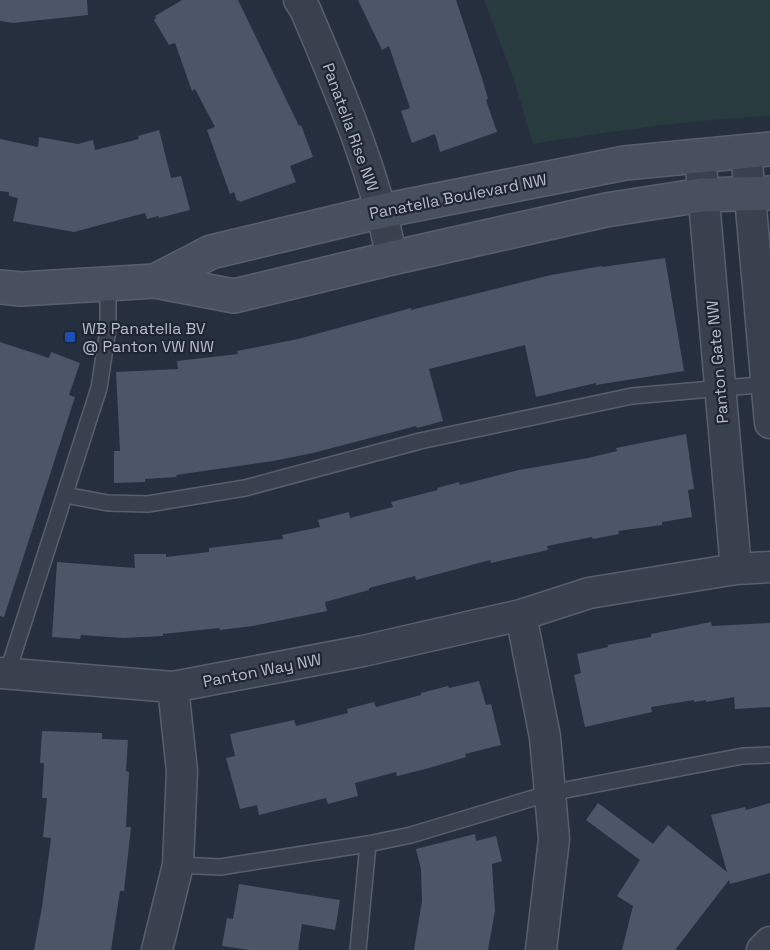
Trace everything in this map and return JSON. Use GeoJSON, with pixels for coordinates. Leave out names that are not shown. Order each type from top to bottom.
{"type":"FeatureCollection","features":[{"type":"Feature","properties":{"kind":"street","name":"Panatella Rise NW"},"geometry":{"type":"LineString","coordinates":[[299,0],[305,9],[351,117],[382,211],[392,258]]}},
{"type":"Feature","properties":{"kind":"street","name":"Panatella Boulevard NW"},"geometry":{"type":"LineString","coordinates":[[155,281],[211,252],[382,211],[625,163],[758,150]]}},
{"type":"Feature","properties":{"kind":"street"},"geometry":{"type":"LineString","coordinates":[[758,150],[770,423]]}},
{"type":"Feature","properties":{"kind":"street","name":"Panton Gate NW"},"geometry":{"type":"LineString","coordinates":[[700,155],[736,569]]}},
{"type":"Feature","properties":{"kind":"street","name":"Panatella Boulevard NW"},"geometry":{"type":"LineString","coordinates":[[0,287],[21,289],[155,281],[234,296],[606,210],[702,195],[760,193]]}},
{"type":"Feature","properties":{"kind":"street","name":"Panton Way NW"},"geometry":{"type":"LineString","coordinates":[[3,673],[173,687],[363,651],[521,615],[589,593],[736,569],[770,567]]}},
{"type":"Feature","properties":{"kind":"street"},"geometry":{"type":"LineString","coordinates":[[521,615],[545,737],[554,839],[541,950]]}},
{"type":"Feature","properties":{"kind":"street"},"geometry":{"type":"LineString","coordinates":[[157,950],[178,865],[182,771],[173,687]]}},
{"type":"Feature","properties":{"kind":"street"},"geometry":{"type":"LineString","coordinates":[[762,950],[770,942]]}},
{"type":"Feature","properties":{"kind":"lane"},"geometry":{"type":"LineString","coordinates":[[3,673],[65,495],[99,388],[108,329],[108,284]]}},
{"type":"Feature","properties":{"kind":"lane"},"geometry":{"type":"LineString","coordinates":[[65,495],[108,503],[148,504],[245,488],[420,441],[632,396],[768,384]]}},
{"type":"Feature","properties":{"kind":"lane"},"geometry":{"type":"LineString","coordinates":[[178,865],[220,867],[368,844],[411,835],[550,793],[743,756],[770,755]]}},
{"type":"Feature","properties":{"kind":"lane"},"geometry":{"type":"LineString","coordinates":[[358,950],[368,844]]}},
{"type":"Feature","properties":{"kind":"green space"},"geometry":{"type":"Polygon","coordinates":[[[484,0],[770,0],[770,116],[710,120],[533,144],[514,80],[484,0]]]}},
{"type":"Feature","properties":{"kind":"building"},"geometry":{"type":"Polygon","coordinates":[[[0,0],[87,0],[88,15],[13,23],[0,21],[0,0]]]}},
{"type":"Feature","properties":{"kind":"building"},"geometry":{"type":"Polygon","coordinates":[[[182,0],[238,0],[299,126],[301,125],[313,157],[290,166],[296,182],[240,202],[237,201],[234,192],[230,194],[207,130],[215,127],[195,89],[192,91],[175,43],[169,45],[154,20],[155,16],[182,0]]]}},
{"type":"Feature","properties":{"kind":"building"},"geometry":{"type":"Polygon","coordinates":[[[358,0],[456,0],[497,132],[440,152],[435,134],[412,143],[401,111],[410,108],[389,46],[382,50],[358,0]]]}},
{"type":"Feature","properties":{"kind":"building"},"geometry":{"type":"Polygon","coordinates":[[[159,130],[171,178],[181,176],[190,210],[147,219],[145,213],[74,232],[13,221],[18,198],[9,196],[9,192],[0,191],[0,139],[38,147],[39,137],[78,144],[93,140],[95,150],[139,139],[138,136],[159,130]]]}},
{"type":"Feature","properties":{"kind":"building"},"geometry":{"type":"Polygon","coordinates":[[[665,258],[684,371],[596,385],[596,383],[536,397],[525,345],[429,369],[443,421],[273,461],[176,475],[177,477],[145,479],[145,482],[114,483],[114,451],[120,451],[116,372],[178,369],[177,361],[238,354],[237,351],[298,339],[411,308],[411,310],[551,275],[665,258]]]}},
{"type":"Feature","properties":{"kind":"building"},"geometry":{"type":"Polygon","coordinates":[[[0,342],[49,358],[51,352],[80,363],[69,395],[75,397],[4,617],[0,616],[0,342]]]}},
{"type":"Feature","properties":{"kind":"building"},"geometry":{"type":"Polygon","coordinates":[[[686,434],[694,489],[688,490],[692,517],[662,522],[662,525],[618,531],[619,534],[547,546],[548,550],[491,563],[490,560],[416,580],[415,576],[325,602],[327,611],[253,626],[163,634],[163,636],[124,638],[81,635],[80,639],[52,637],[57,562],[135,568],[134,554],[166,554],[166,557],[209,552],[209,548],[283,539],[282,535],[320,527],[318,520],[349,512],[350,518],[393,507],[391,502],[459,482],[460,485],[519,470],[588,458],[617,451],[616,448],[686,434]]]}},
{"type":"Feature","properties":{"kind":"building"},"geometry":{"type":"Polygon","coordinates":[[[711,622],[712,626],[770,623],[770,707],[735,709],[734,697],[706,702],[706,700],[694,702],[694,700],[651,707],[652,712],[585,727],[574,675],[581,673],[577,654],[608,647],[607,645],[651,637],[651,634],[711,622]]]}},
{"type":"Feature","properties":{"kind":"building"},"geometry":{"type":"Polygon","coordinates":[[[479,681],[486,705],[491,704],[501,745],[465,754],[466,757],[429,768],[397,776],[396,772],[355,783],[358,796],[328,804],[326,798],[259,815],[257,805],[240,809],[226,758],[235,756],[230,734],[294,720],[296,726],[348,713],[347,709],[374,702],[376,707],[448,686],[449,688],[479,681]]]}},
{"type":"Feature","properties":{"kind":"building"},"geometry":{"type":"Polygon","coordinates":[[[42,731],[102,733],[102,739],[128,740],[126,827],[131,827],[124,891],[120,891],[111,950],[34,950],[51,838],[43,837],[47,798],[42,798],[44,763],[40,763],[42,731]]]}},
{"type":"Feature","properties":{"kind":"building"},"geometry":{"type":"Polygon","coordinates":[[[598,803],[653,844],[668,825],[727,872],[711,815],[745,807],[746,810],[770,803],[770,873],[730,884],[729,880],[675,950],[622,950],[633,906],[617,896],[640,860],[586,820],[598,803]]]}},
{"type":"Feature","properties":{"kind":"building"},"geometry":{"type":"Polygon","coordinates":[[[475,834],[476,841],[496,836],[502,861],[492,864],[495,911],[488,950],[414,950],[422,901],[421,869],[416,849],[475,834]]]}},
{"type":"Feature","properties":{"kind":"building"},"geometry":{"type":"Polygon","coordinates":[[[239,884],[340,900],[335,930],[302,924],[298,950],[249,950],[222,946],[227,918],[233,919],[239,884]]]}},
{"type":"Feature","properties":{"kind":"place","name":"WB Panatella BV @ Panton VW NW"},"geometry":{"type":"Point","coordinates":[70,337]}}]}
